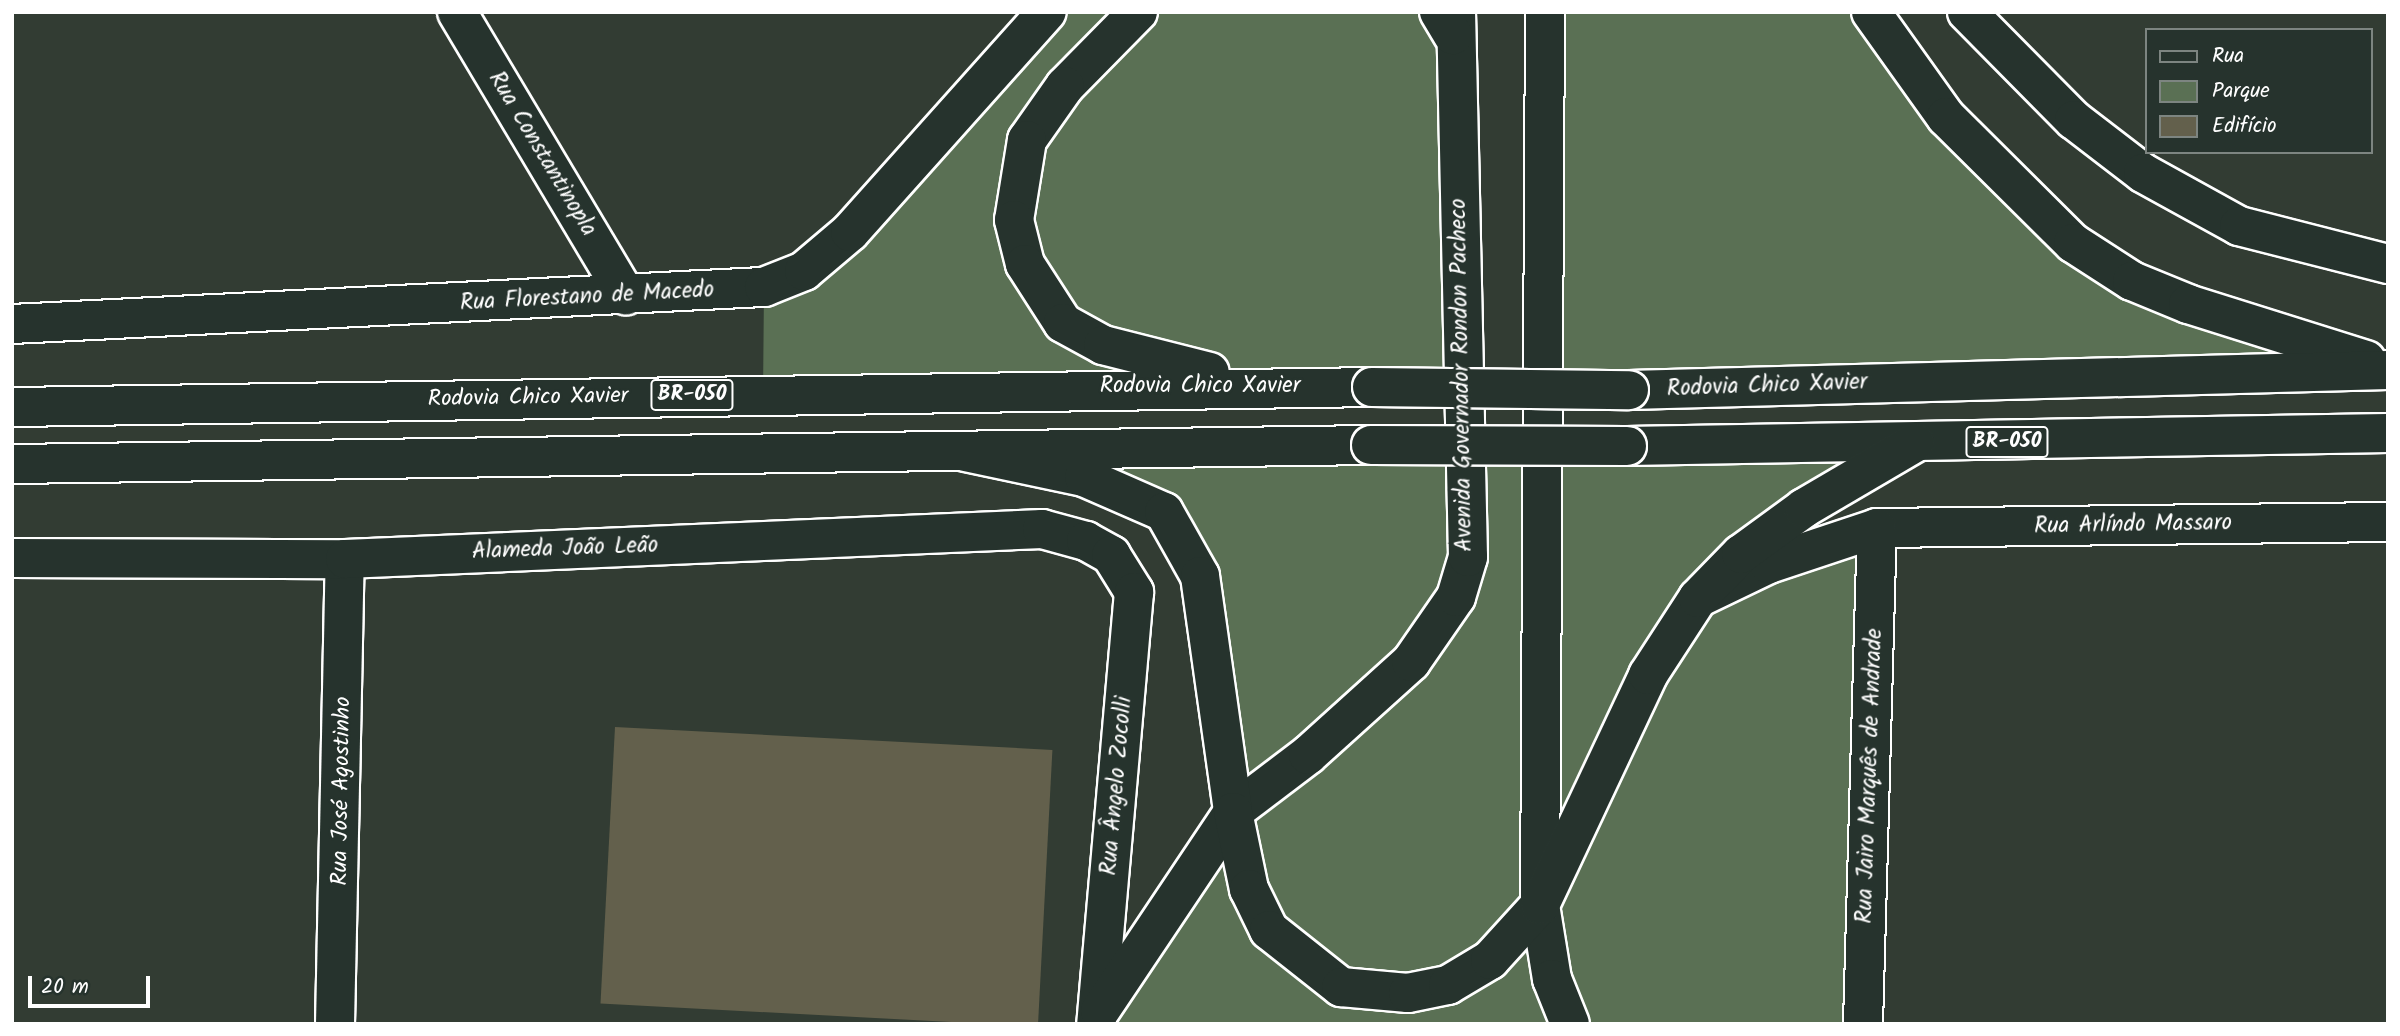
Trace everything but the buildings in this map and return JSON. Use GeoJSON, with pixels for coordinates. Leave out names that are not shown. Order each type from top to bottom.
{"type":"FeatureCollection","features":[{"type":"Feature","properties":{"kind":"main road","name":"Rua Constantinopla"},"geometry":{"type":"LineString","coordinates":[[457,12],[626,296]]}},
{"type":"Feature","properties":{"kind":"main road","name":"Rua Florestano de Macedo"},"geometry":{"type":"LineString","coordinates":[[12,324],[626,296],[764,287],[804,271],[850,232],[1047,12]]}},
{"type":"Feature","properties":{"kind":"main road"},"geometry":{"type":"LineString","coordinates":[[1138,12],[1065,86],[1027,140],[1014,220],[1025,264],[1063,323],[1103,345],[1256,384]]}},
{"type":"Feature","properties":{"kind":"main road"},"geometry":{"type":"LineString","coordinates":[[1545,12],[1540,905],[1552,979],[1570,1024]]}},
{"type":"Feature","properties":{"kind":"main road"},"geometry":{"type":"LineString","coordinates":[[1871,12],[1946,117],[2073,243],[2132,281],[2188,304],[2388,368]]}},
{"type":"Feature","properties":{"kind":"main road"},"geometry":{"type":"LineString","coordinates":[[1967,12],[2074,120],[2143,173],[2239,226],[2388,264]]}},
{"type":"Feature","properties":{"kind":"main road","name":"Avenida Governador Rondon Pacheco"},"geometry":{"type":"LineString","coordinates":[[1096,1021],[1233,812],[1308,755],[1411,662],[1456,597],[1468,557],[1449,20]]}},
{"type":"Feature","properties":{"kind":"main road","name":"Rodovia Chico Xavier"},"geometry":{"type":"LineString","coordinates":[[12,407],[1256,384],[1629,390],[2388,368]]}},
{"type":"Feature","properties":{"kind":"main road","name":"BR-050"},"geometry":{"type":"LineString","coordinates":[[12,464],[1371,445],[1915,443],[2388,433]]}},
{"type":"Feature","properties":{"kind":"main road"},"geometry":{"type":"LineString","coordinates":[[965,452],[1084,477],[1164,512],[1200,576],[1233,812],[1249,889],[1269,930],[1341,987],[1408,993],[1448,985],[1490,960],[1540,905],[1648,675],[1698,598],[1741,554],[1804,508],[1915,443]]}},
{"type":"Feature","properties":{"kind":"main road","name":"Rua Arlíndo Massaro"},"geometry":{"type":"LineString","coordinates":[[1698,598],[1769,564],[1877,528],[2388,522]]}},
{"type":"Feature","properties":{"kind":"main road","name":"Rua Jairo Marquês de Andrade"},"geometry":{"type":"LineString","coordinates":[[1863,1024],[1877,528]]}},
{"type":"Feature","properties":{"kind":"main road","name":"Alameda João Leão"},"geometry":{"type":"LineString","coordinates":[[12,558],[345,559],[1042,529],[1111,555]]}},
{"type":"Feature","properties":{"kind":"main road","name":"Rua Ângelo Zocolli"},"geometry":{"type":"LineString","coordinates":[[1096,1021],[1134,592],[1111,555]]}},
{"type":"Feature","properties":{"kind":"main road","name":"Rua José Agostinho"},"geometry":{"type":"LineString","coordinates":[[335,1024],[345,559]]}},
{"type":"Feature","properties":{"kind":"green space"},"geometry":{"type":"Polygon","coordinates":[[[1047,12],[1456,12],[1465,388],[763,394],[764,287],[804,271],[1047,12]]]}},
{"type":"Feature","properties":{"kind":"green space"},"geometry":{"type":"Polygon","coordinates":[[[1545,12],[1871,12],[2073,243],[2388,367],[1539,389],[1545,12]]]}},
{"type":"Feature","properties":{"kind":"green space"},"geometry":{"type":"Polygon","coordinates":[[[1915,443],[1741,554],[1877,528],[1863,1024],[1096,1024],[1232,812],[1200,576],[1164,512],[965,452],[1915,443]]]}}]}
